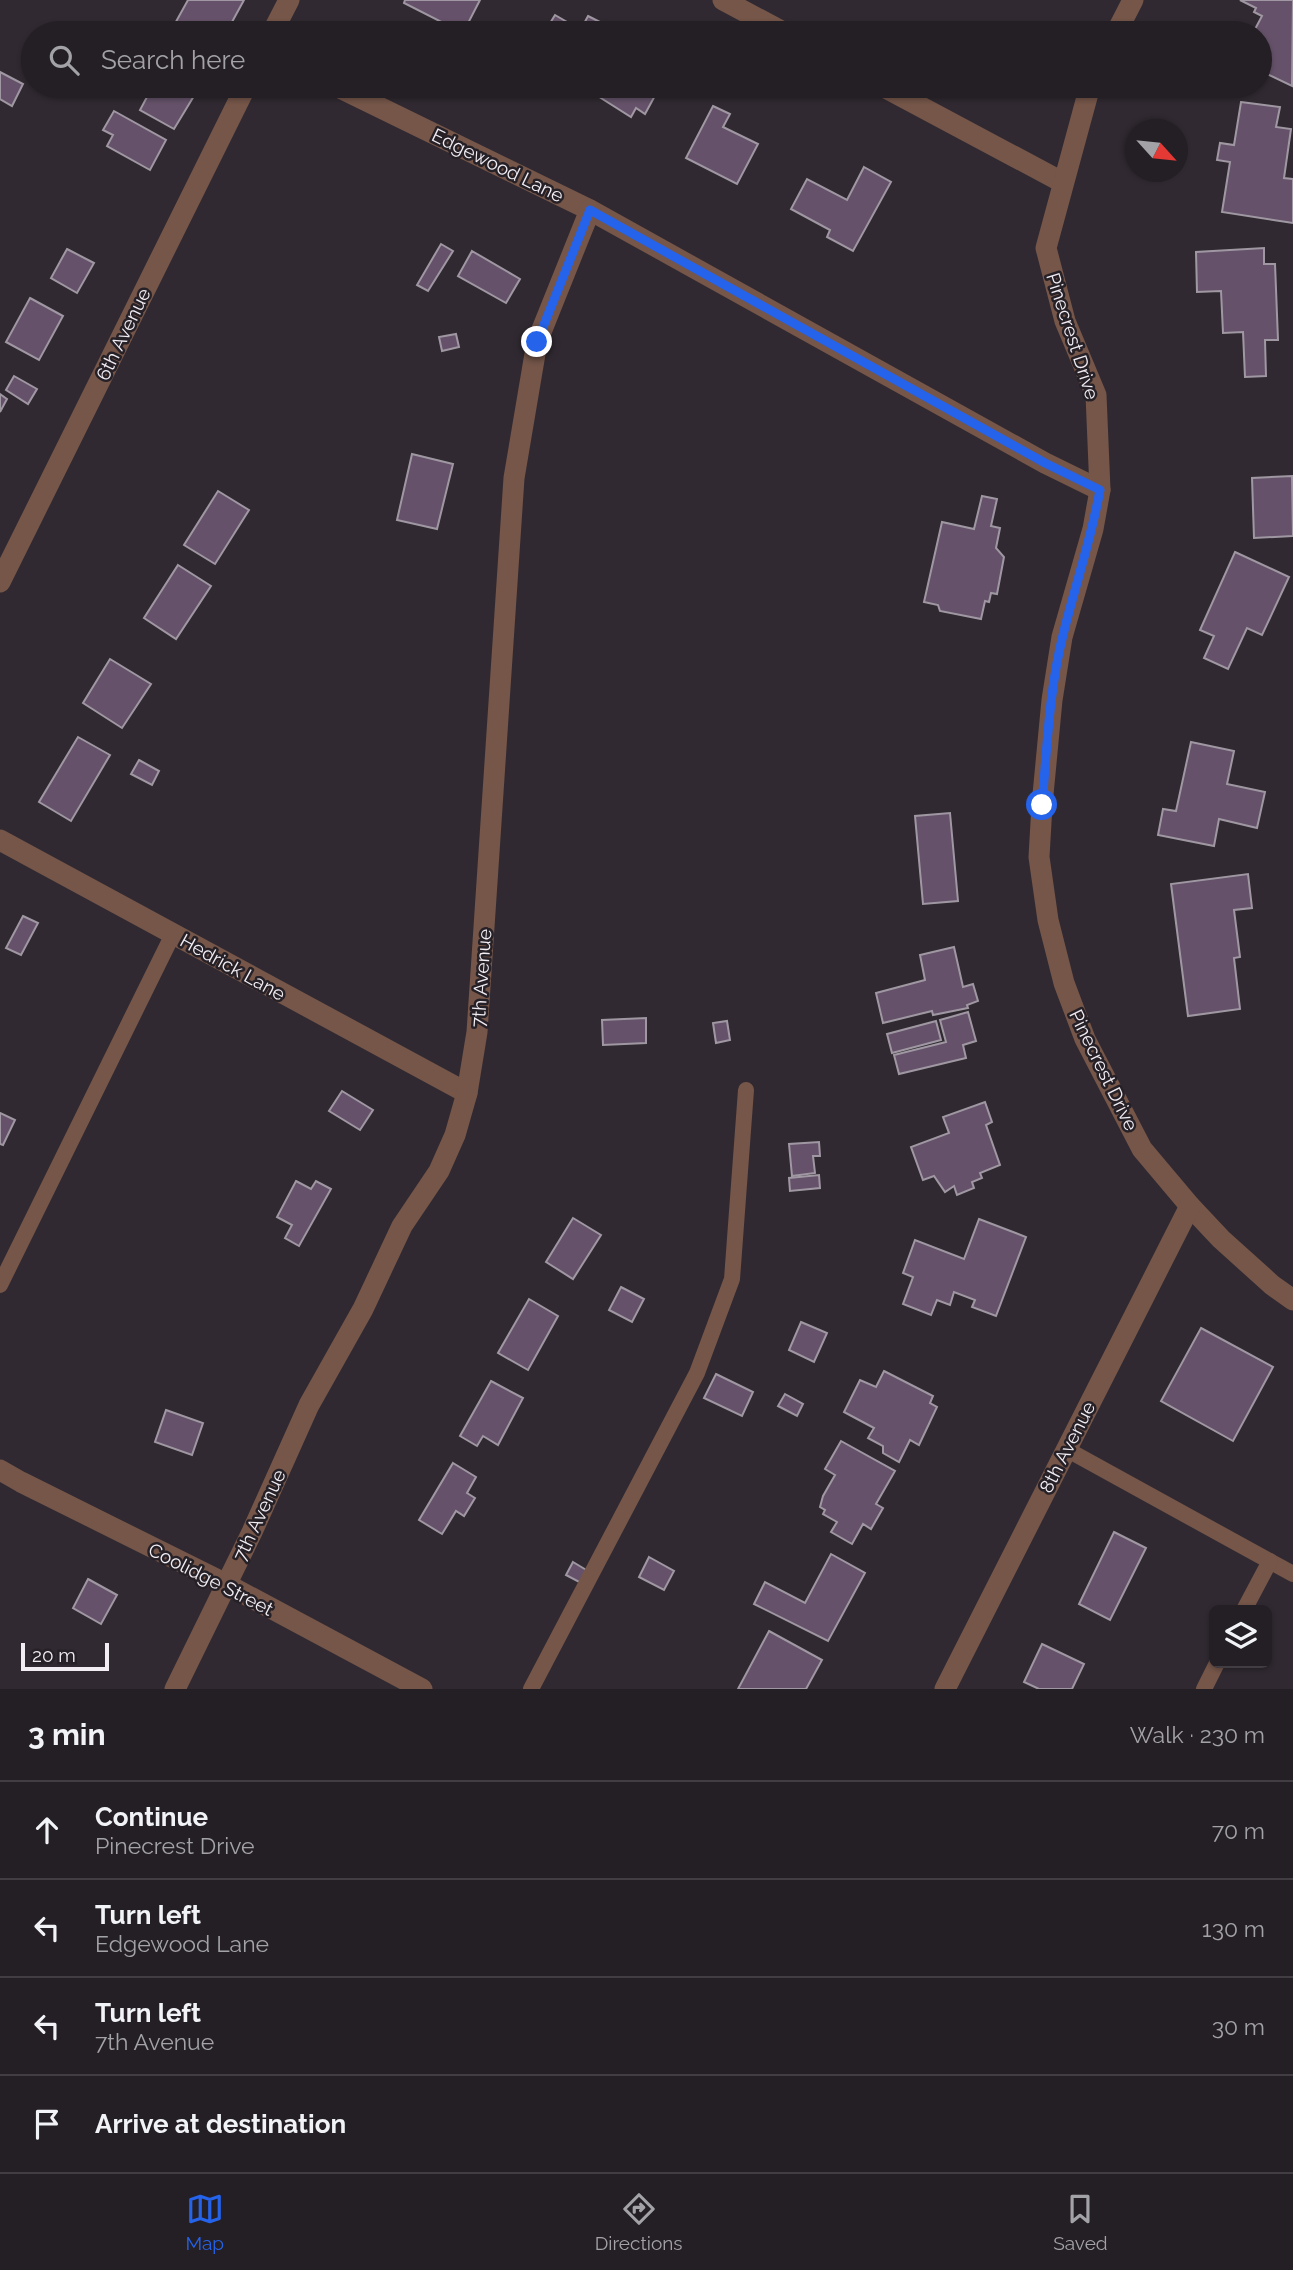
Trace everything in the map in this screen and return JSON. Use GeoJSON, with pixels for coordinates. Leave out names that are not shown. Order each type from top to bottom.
{"type":"FeatureCollection","features":[{"type":"Feature","properties":{"kind":"street"},"geometry":{"type":"LineString","coordinates":[[278,21],[289,0]]}},
{"type":"Feature","properties":{"kind":"street"},"geometry":{"type":"LineString","coordinates":[[723,0],[762,21]]}},
{"type":"Feature","properties":{"kind":"street"},"geometry":{"type":"LineString","coordinates":[[1122,21],[1133,0]]}},
{"type":"Feature","properties":{"kind":"street","name":"6th Avenue"},"geometry":{"type":"LineString","coordinates":[[0,582],[240,98]]}},
{"type":"Feature","properties":{"kind":"street","name":"Edgewood Lane"},"geometry":{"type":"LineString","coordinates":[[361,98],[590,210],[1045,463],[1100,490]]}},
{"type":"Feature","properties":{"kind":"street"},"geometry":{"type":"LineString","coordinates":[[904,98],[1062,182]]}},
{"type":"Feature","properties":{"kind":"street","name":"Pinecrest Drive"},"geometry":{"type":"LineString","coordinates":[[1086,98],[1046,248],[1065,321],[1096,394],[1100,490],[1093,529],[1060,649],[1049,726],[1039,857],[1048,920],[1064,983],[1085,1040],[1142,1149],[1231,1249],[1293,1300]]}},
{"type":"Feature","properties":{"kind":"street","name":"7th Avenue"},"geometry":{"type":"LineString","coordinates":[[174,1689],[252,1532],[309,1405],[363,1308],[402,1226],[439,1171],[455,1135],[467,1093],[477,1032],[514,478],[537,342],[590,210]]}},
{"type":"Feature","properties":{"kind":"street","name":"Hedrick Lane"},"geometry":{"type":"LineString","coordinates":[[0,840],[467,1093]]}},
{"type":"Feature","properties":{"kind":"street","name":"8th Avenue"},"geometry":{"type":"LineString","coordinates":[[945,1689],[1190,1206]]}},
{"type":"Feature","properties":{"kind":"street","name":"Coolidge Street"},"geometry":{"type":"LineString","coordinates":[[0,1470],[226,1584],[422,1689]]}},
{"type":"Feature","properties":{"kind":"lane"},"geometry":{"type":"LineString","coordinates":[[0,1285],[173,934]]}},
{"type":"Feature","properties":{"kind":"lane"},"geometry":{"type":"LineString","coordinates":[[531,1689],[697,1373],[732,1279],[746,1090]]}},
{"type":"Feature","properties":{"kind":"lane"},"geometry":{"type":"LineString","coordinates":[[1066,1449],[1293,1574]]}},
{"type":"Feature","properties":{"kind":"lane"},"geometry":{"type":"LineString","coordinates":[[1247,1605],[1270,1561]]}},
{"type":"Feature","properties":{"kind":"lane"},"geometry":{"type":"LineString","coordinates":[[1204,1689],[1214,1668]]}},
{"type":"Feature","properties":{"kind":"building"},"geometry":{"type":"Polygon","coordinates":[[[188,0],[244,0],[233,21],[176,21],[188,0]]]}},
{"type":"Feature","properties":{"kind":"building"},"geometry":{"type":"Polygon","coordinates":[[[405,0],[480,0],[469,21],[439,21],[404,3],[405,0]]]}},
{"type":"Feature","properties":{"kind":"building"},"geometry":{"type":"Polygon","coordinates":[[[1240,0],[1293,0],[1292,86],[1272,76],[1272,21],[1259,21],[1262,16],[1254,12],[1256,8],[1240,0]]]}},
{"type":"Feature","properties":{"kind":"building"},"geometry":{"type":"Polygon","coordinates":[[[555,15],[565,21],[551,21],[555,15]]]}},
{"type":"Feature","properties":{"kind":"building"},"geometry":{"type":"Polygon","coordinates":[[[588,16],[598,21],[585,21],[588,16]]]}},
{"type":"Feature","properties":{"kind":"building"},"geometry":{"type":"Polygon","coordinates":[[[0,72],[21,83],[21,88],[12,106],[0,99],[0,72]]]}},
{"type":"Feature","properties":{"kind":"building"},"geometry":{"type":"Polygon","coordinates":[[[146,98],[193,98],[174,129],[140,110],[146,98]]]}},
{"type":"Feature","properties":{"kind":"building"},"geometry":{"type":"Polygon","coordinates":[[[601,98],[654,98],[645,114],[636,108],[631,117],[601,98]]]}},
{"type":"Feature","properties":{"kind":"building"},"geometry":{"type":"Polygon","coordinates":[[[1241,102],[1280,107],[1276,127],[1291,129],[1284,178],[1293,179],[1293,223],[1222,212],[1230,162],[1217,160],[1220,143],[1234,145],[1241,102]]]}},
{"type":"Feature","properties":{"kind":"building"},"geometry":{"type":"Polygon","coordinates":[[[713,106],[730,114],[723,127],[758,144],[737,184],[686,158],[713,106]]]}},
{"type":"Feature","properties":{"kind":"building"},"geometry":{"type":"Polygon","coordinates":[[[114,111],[166,140],[150,170],[107,146],[113,135],[103,130],[114,111]]]}},
{"type":"Feature","properties":{"kind":"building"},"geometry":{"type":"Polygon","coordinates":[[[864,167],[891,182],[853,251],[827,237],[830,230],[791,209],[807,179],[847,200],[864,167]]]}},
{"type":"Feature","properties":{"kind":"building"},"geometry":{"type":"Polygon","coordinates":[[[441,244],[453,251],[428,291],[417,285],[441,244]]]}},
{"type":"Feature","properties":{"kind":"building"},"geometry":{"type":"Polygon","coordinates":[[[1264,248],[1264,264],[1275,264],[1278,340],[1265,340],[1266,376],[1245,377],[1243,332],[1223,333],[1221,291],[1197,292],[1196,252],[1264,248]]]}},
{"type":"Feature","properties":{"kind":"building"},"geometry":{"type":"Polygon","coordinates":[[[67,249],[94,263],[77,293],[51,278],[67,249]]]}},
{"type":"Feature","properties":{"kind":"building"},"geometry":{"type":"Polygon","coordinates":[[[472,251],[520,279],[506,303],[458,276],[472,251]]]}},
{"type":"Feature","properties":{"kind":"building"},"geometry":{"type":"Polygon","coordinates":[[[30,298],[63,316],[39,360],[6,342],[30,298]]]}},
{"type":"Feature","properties":{"kind":"building"},"geometry":{"type":"Polygon","coordinates":[[[456,334],[459,347],[442,351],[439,337],[456,334]]]}},
{"type":"Feature","properties":{"kind":"building"},"geometry":{"type":"Polygon","coordinates":[[[14,376],[37,389],[28,404],[6,390],[14,376]]]}},
{"type":"Feature","properties":{"kind":"building"},"geometry":{"type":"Polygon","coordinates":[[[0,394],[7,399],[0,412],[0,394]]]}},
{"type":"Feature","properties":{"kind":"building"},"geometry":{"type":"Polygon","coordinates":[[[412,454],[453,464],[437,529],[397,520],[412,454]]]}},
{"type":"Feature","properties":{"kind":"building"},"geometry":{"type":"Polygon","coordinates":[[[1292,476],[1293,536],[1254,538],[1252,478],[1292,476]]]}},
{"type":"Feature","properties":{"kind":"building"},"geometry":{"type":"Polygon","coordinates":[[[218,491],[249,510],[215,564],[184,545],[218,491]]]}},
{"type":"Feature","properties":{"kind":"building"},"geometry":{"type":"Polygon","coordinates":[[[982,496],[997,499],[991,526],[1000,528],[996,548],[1004,557],[997,594],[991,593],[989,602],[985,601],[981,619],[940,611],[938,605],[924,602],[942,522],[974,529],[982,496]]]}},
{"type":"Feature","properties":{"kind":"building"},"geometry":{"type":"Polygon","coordinates":[[[1235,552],[1289,577],[1262,635],[1247,628],[1228,669],[1204,658],[1214,636],[1200,630],[1235,552]]]}},
{"type":"Feature","properties":{"kind":"building"},"geometry":{"type":"Polygon","coordinates":[[[178,565],[211,586],[176,639],[144,618],[178,565]]]}},
{"type":"Feature","properties":{"kind":"building"},"geometry":{"type":"Polygon","coordinates":[[[110,659],[151,684],[122,728],[83,703],[110,659]]]}},
{"type":"Feature","properties":{"kind":"building"},"geometry":{"type":"Polygon","coordinates":[[[78,737],[110,755],[71,821],[39,802],[78,737]]]}},
{"type":"Feature","properties":{"kind":"building"},"geometry":{"type":"Polygon","coordinates":[[[1191,742],[1234,751],[1227,784],[1265,792],[1257,828],[1219,819],[1214,846],[1158,835],[1163,809],[1176,811],[1191,742]]]}},
{"type":"Feature","properties":{"kind":"building"},"geometry":{"type":"Polygon","coordinates":[[[139,760],[159,771],[152,785],[131,774],[139,760]]]}},
{"type":"Feature","properties":{"kind":"building"},"geometry":{"type":"Polygon","coordinates":[[[950,813],[958,901],[923,904],[915,816],[950,813]]]}},
{"type":"Feature","properties":{"kind":"building"},"geometry":{"type":"Polygon","coordinates":[[[1248,874],[1252,908],[1234,910],[1240,957],[1234,958],[1240,1009],[1188,1016],[1171,884],[1248,874]]]}},
{"type":"Feature","properties":{"kind":"building"},"geometry":{"type":"Polygon","coordinates":[[[23,916],[38,923],[21,955],[6,948],[23,916]]]}},
{"type":"Feature","properties":{"kind":"building"},"geometry":{"type":"Polygon","coordinates":[[[954,947],[963,987],[973,984],[978,1001],[967,1005],[968,1008],[933,1015],[932,1011],[883,1023],[876,993],[925,980],[920,955],[954,947]]]}},
{"type":"Feature","properties":{"kind":"building"},"geometry":{"type":"Polygon","coordinates":[[[968,1012],[976,1041],[963,1045],[966,1058],[899,1074],[894,1055],[946,1042],[940,1020],[968,1012]]]}},
{"type":"Feature","properties":{"kind":"building"},"geometry":{"type":"Polygon","coordinates":[[[646,1018],[646,1043],[603,1045],[602,1020],[646,1018]]]}},
{"type":"Feature","properties":{"kind":"building"},"geometry":{"type":"Polygon","coordinates":[[[727,1021],[730,1040],[716,1043],[713,1023],[727,1021]]]}},
{"type":"Feature","properties":{"kind":"building"},"geometry":{"type":"Polygon","coordinates":[[[936,1021],[941,1040],[892,1053],[887,1034],[936,1021]]]}},
{"type":"Feature","properties":{"kind":"building"},"geometry":{"type":"Polygon","coordinates":[[[342,1091],[373,1110],[360,1130],[329,1111],[342,1091]]]}},
{"type":"Feature","properties":{"kind":"building"},"geometry":{"type":"Polygon","coordinates":[[[985,1102],[992,1122],[986,1125],[1000,1165],[980,1173],[982,1178],[972,1182],[974,1188],[957,1195],[954,1186],[945,1192],[934,1176],[923,1180],[911,1147],[949,1133],[943,1117],[985,1102]]]}},
{"type":"Feature","properties":{"kind":"building"},"geometry":{"type":"Polygon","coordinates":[[[0,1113],[15,1120],[3,1145],[0,1144],[0,1113]]]}},
{"type":"Feature","properties":{"kind":"building"},"geometry":{"type":"Polygon","coordinates":[[[819,1142],[820,1156],[813,1156],[815,1173],[792,1176],[789,1144],[819,1142]]]}},
{"type":"Feature","properties":{"kind":"building"},"geometry":{"type":"Polygon","coordinates":[[[819,1175],[820,1188],[790,1191],[789,1178],[819,1175]]]}},
{"type":"Feature","properties":{"kind":"building"},"geometry":{"type":"Polygon","coordinates":[[[296,1181],[311,1189],[316,1181],[331,1189],[299,1246],[285,1238],[292,1225],[277,1217],[296,1181]]]}},
{"type":"Feature","properties":{"kind":"building"},"geometry":{"type":"Polygon","coordinates":[[[573,1218],[601,1235],[573,1279],[546,1262],[573,1218]]]}},
{"type":"Feature","properties":{"kind":"building"},"geometry":{"type":"Polygon","coordinates":[[[979,1219],[1026,1237],[996,1316],[972,1307],[975,1300],[954,1292],[950,1305],[937,1300],[931,1315],[903,1304],[913,1277],[903,1273],[915,1240],[964,1259],[979,1219]]]}},
{"type":"Feature","properties":{"kind":"building"},"geometry":{"type":"Polygon","coordinates":[[[621,1287],[644,1299],[632,1322],[609,1310],[621,1287]]]}},
{"type":"Feature","properties":{"kind":"building"},"geometry":{"type":"Polygon","coordinates":[[[529,1299],[558,1316],[528,1370],[498,1353],[529,1299]]]}},
{"type":"Feature","properties":{"kind":"building"},"geometry":{"type":"Polygon","coordinates":[[[801,1322],[827,1333],[814,1362],[789,1350],[801,1322]]]}},
{"type":"Feature","properties":{"kind":"building"},"geometry":{"type":"Polygon","coordinates":[[[1201,1328],[1273,1367],[1233,1441],[1161,1401],[1201,1328]]]}},
{"type":"Feature","properties":{"kind":"building"},"geometry":{"type":"Polygon","coordinates":[[[884,1371],[933,1396],[930,1403],[937,1407],[919,1445],[910,1440],[899,1462],[883,1453],[883,1446],[868,1438],[874,1428],[844,1412],[860,1380],[876,1387],[884,1371]]]}},
{"type":"Feature","properties":{"kind":"building"},"geometry":{"type":"Polygon","coordinates":[[[716,1374],[753,1392],[742,1416],[704,1398],[716,1374]]]}},
{"type":"Feature","properties":{"kind":"building"},"geometry":{"type":"Polygon","coordinates":[[[491,1381],[523,1398],[498,1445],[483,1436],[477,1446],[460,1436],[491,1381]]]}},
{"type":"Feature","properties":{"kind":"building"},"geometry":{"type":"Polygon","coordinates":[[[785,1394],[803,1404],[797,1416],[778,1406],[785,1394]]]}},
{"type":"Feature","properties":{"kind":"building"},"geometry":{"type":"Polygon","coordinates":[[[166,1410],[203,1423],[192,1455],[155,1442],[166,1410]]]}},
{"type":"Feature","properties":{"kind":"building"},"geometry":{"type":"Polygon","coordinates":[[[841,1441],[895,1471],[876,1504],[883,1508],[871,1529],[863,1524],[852,1544],[831,1532],[837,1522],[823,1514],[825,1510],[820,1507],[835,1475],[825,1469],[841,1441]]]}},
{"type":"Feature","properties":{"kind":"building"},"geometry":{"type":"Polygon","coordinates":[[[453,1463],[476,1477],[467,1493],[475,1498],[464,1516],[456,1511],[442,1534],[419,1520],[453,1463]]]}},
{"type":"Feature","properties":{"kind":"building"},"geometry":{"type":"Polygon","coordinates":[[[1114,1532],[1146,1548],[1110,1620],[1079,1604],[1114,1532]]]}},
{"type":"Feature","properties":{"kind":"building"},"geometry":{"type":"Polygon","coordinates":[[[831,1554],[865,1573],[828,1641],[754,1604],[765,1582],[805,1603],[831,1554]]]}},
{"type":"Feature","properties":{"kind":"building"},"geometry":{"type":"Polygon","coordinates":[[[649,1557],[674,1571],[664,1590],[639,1577],[649,1557]]]}},
{"type":"Feature","properties":{"kind":"building"},"geometry":{"type":"Polygon","coordinates":[[[573,1562],[588,1571],[581,1583],[566,1575],[573,1562]]]}},
{"type":"Feature","properties":{"kind":"building"},"geometry":{"type":"Polygon","coordinates":[[[88,1579],[117,1595],[101,1624],[73,1608],[88,1579]]]}},
{"type":"Feature","properties":{"kind":"building"},"geometry":{"type":"Polygon","coordinates":[[[769,1631],[822,1660],[806,1689],[738,1689],[769,1631]]]}},
{"type":"Feature","properties":{"kind":"building"},"geometry":{"type":"Polygon","coordinates":[[[1042,1644],[1084,1664],[1072,1689],[1039,1689],[1024,1682],[1042,1644]]]}},
{"type":"Feature","properties":{"kind":"route"},"geometry":{"type":"LineString","coordinates":[[537,342],[590,210],[1045,463],[1100,490],[1093,529],[1062,637],[1052,700],[1042,805]]}}]}
